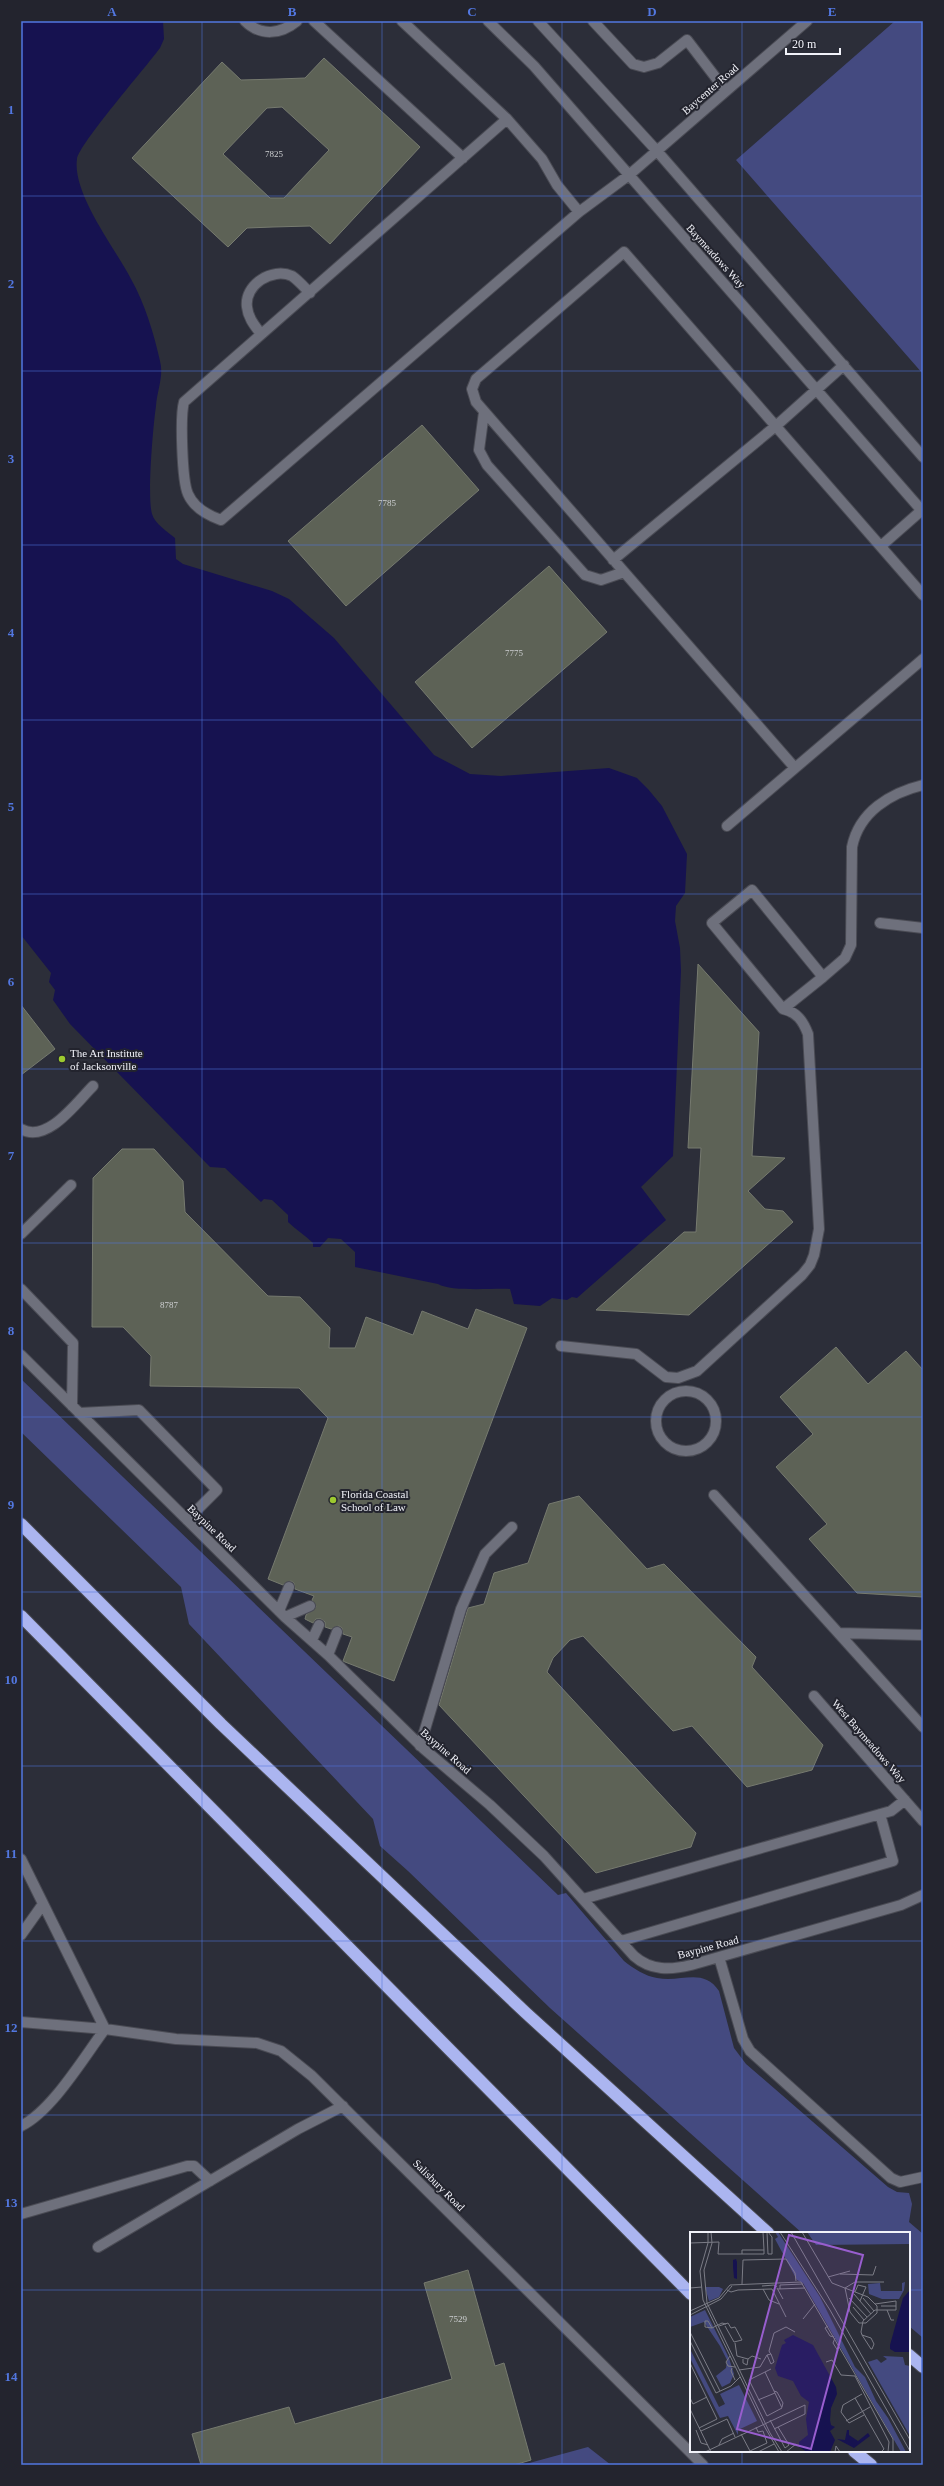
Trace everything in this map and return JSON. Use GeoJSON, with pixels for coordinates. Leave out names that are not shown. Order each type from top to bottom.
{"type":"FeatureCollection","features":[{"type":"Feature","properties":{"kind":"highway"},"geometry":{"type":"LineString","coordinates":[[21,1524],[221,1724],[526,2013],[767,2232]]}},
{"type":"Feature","properties":{"kind":"highway"},"geometry":{"type":"LineString","coordinates":[[21,1616],[690,2293]]}},
{"type":"Feature","properties":{"kind":"highway"},"geometry":{"type":"LineString","coordinates":[[910,2356],[923,2366]]}},
{"type":"Feature","properties":{"kind":"highway"},"geometry":{"type":"LineString","coordinates":[[855,2452],[871,2465]]}},
{"type":"Feature","properties":{"kind":"street"},"geometry":{"type":"LineString","coordinates":[[245,21],[256,30],[267,32],[281,31],[297,21]]}},
{"type":"Feature","properties":{"kind":"street"},"geometry":{"type":"LineString","coordinates":[[314,21],[463,158]]}},
{"type":"Feature","properties":{"kind":"street"},"geometry":{"type":"LineString","coordinates":[[402,21],[507,119],[542,159],[557,185],[579,212]]}},
{"type":"Feature","properties":{"kind":"street","name":"Baymeadows Way"},"geometry":{"type":"LineString","coordinates":[[488,21],[534,66],[817,388],[922,511]]}},
{"type":"Feature","properties":{"kind":"street"},"geometry":{"type":"LineString","coordinates":[[538,21],[657,151],[923,457]]}},
{"type":"Feature","properties":{"kind":"street"},"geometry":{"type":"LineString","coordinates":[[594,21],[633,64],[644,67],[658,63],[687,40],[726,91]]}},
{"type":"Feature","properties":{"kind":"street","name":"Baycenter Road"},"geometry":{"type":"LineString","coordinates":[[261,334],[184,402],[182,412],[188,494],[195,504],[207,515],[221,520],[579,212],[629,175],[807,21]]}},
{"type":"Feature","properties":{"kind":"street"},"geometry":{"type":"LineString","coordinates":[[310,293],[292,276],[268,276],[256,282],[249,292],[247,306],[250,320],[261,334],[310,293],[507,119]]}},
{"type":"Feature","properties":{"kind":"street"},"geometry":{"type":"LineString","coordinates":[[795,768],[484,412],[472,394],[472,384],[624,252],[777,425],[923,595]]}},
{"type":"Feature","properties":{"kind":"street"},"geometry":{"type":"LineString","coordinates":[[613,560],[777,425],[844,365]]}},
{"type":"Feature","properties":{"kind":"street"},"geometry":{"type":"LineString","coordinates":[[484,412],[479,450],[487,465],[585,575],[601,580],[624,572]]}},
{"type":"Feature","properties":{"kind":"street"},"geometry":{"type":"LineString","coordinates":[[881,546],[922,511]]}},
{"type":"Feature","properties":{"kind":"street"},"geometry":{"type":"LineString","coordinates":[[727,826],[923,659]]}},
{"type":"Feature","properties":{"kind":"street"},"geometry":{"type":"LineString","coordinates":[[783,1009],[845,958],[851,945],[852,847],[855,833],[868,813],[879,805],[894,795],[923,786]]}},
{"type":"Feature","properties":{"kind":"street"},"geometry":{"type":"LineString","coordinates":[[561,1346],[636,1354],[662,1375],[678,1378],[697,1371],[802,1275],[810,1265],[814,1255],[819,1229],[808,1034],[800,1018],[792,1012],[783,1009],[712,922],[752,890],[823,977]]}},
{"type":"Feature","properties":{"kind":"street"},"geometry":{"type":"LineString","coordinates":[[880,923],[923,928]]}},
{"type":"Feature","properties":{"kind":"street"},"geometry":{"type":"LineString","coordinates":[[21,1129],[32,1134],[45,1131],[93,1086]]}},
{"type":"Feature","properties":{"kind":"street"},"geometry":{"type":"LineString","coordinates":[[21,1234],[71,1185]]}},
{"type":"Feature","properties":{"kind":"street"},"geometry":{"type":"LineString","coordinates":[[21,1289],[73,1343],[76,1410],[139,1410],[217,1490],[187,1520]]}},
{"type":"Feature","properties":{"kind":"street","name":"Baypine Road"},"geometry":{"type":"LineString","coordinates":[[21,1355],[282,1614],[328,1655],[420,1746],[490,1805],[544,1856],[639,1960],[651,1966],[662,1968],[680,1968],[901,1904],[923,1895]]}},
{"type":"Feature","properties":{"kind":"street"},"geometry":{"type":"LineString","coordinates":[[678,1378],[680,1392]]}},
{"type":"Feature","properties":{"kind":"street"},"geometry":{"type":"LineString","coordinates":[[689,1391],[702,1396],[712,1405],[716,1413],[717,1422],[710,1439],[695,1450],[686,1451],[668,1445],[657,1429],[658,1410],[670,1396],[680,1392],[689,1391]]}},
{"type":"Feature","properties":{"kind":"street"},"geometry":{"type":"LineString","coordinates":[[714,1495],[923,1727]]}},
{"type":"Feature","properties":{"kind":"street"},"geometry":{"type":"LineString","coordinates":[[420,1746],[461,1609],[485,1554],[512,1527]]}},
{"type":"Feature","properties":{"kind":"street"},"geometry":{"type":"LineString","coordinates":[[282,1614],[289,1587]]}},
{"type":"Feature","properties":{"kind":"street"},"geometry":{"type":"LineString","coordinates":[[282,1614],[310,1606]]}},
{"type":"Feature","properties":{"kind":"street"},"geometry":{"type":"LineString","coordinates":[[312,1640],[319,1625]]}},
{"type":"Feature","properties":{"kind":"street"},"geometry":{"type":"LineString","coordinates":[[328,1655],[337,1632]]}},
{"type":"Feature","properties":{"kind":"street"},"geometry":{"type":"LineString","coordinates":[[839,1633],[923,1635]]}},
{"type":"Feature","properties":{"kind":"street","name":"West Baymeadows Way"},"geometry":{"type":"LineString","coordinates":[[814,1696],[923,1821]]}},
{"type":"Feature","properties":{"kind":"street"},"geometry":{"type":"LineString","coordinates":[[583,1899],[880,1814],[892,1810],[904,1800]]}},
{"type":"Feature","properties":{"kind":"street"},"geometry":{"type":"LineString","coordinates":[[621,1941],[894,1861],[880,1814]]}},
{"type":"Feature","properties":{"kind":"street"},"geometry":{"type":"LineString","coordinates":[[21,1859],[105,2029],[52,2100],[34,2120],[21,2126]]}},
{"type":"Feature","properties":{"kind":"street"},"geometry":{"type":"LineString","coordinates":[[22,1931],[43,1904]]}},
{"type":"Feature","properties":{"kind":"street"},"geometry":{"type":"LineString","coordinates":[[719,1957],[743,2039],[750,2051],[891,2178],[900,2182],[923,2177]]}},
{"type":"Feature","properties":{"kind":"street","name":"Salisbury Road"},"geometry":{"type":"LineString","coordinates":[[21,2022],[105,2029],[176,2039],[257,2043],[281,2052],[298,2063],[343,2106],[702,2465]]}},
{"type":"Feature","properties":{"kind":"street"},"geometry":{"type":"LineString","coordinates":[[98,2247],[298,2129],[343,2106]]}},
{"type":"Feature","properties":{"kind":"street"},"geometry":{"type":"LineString","coordinates":[[21,2214],[187,2166],[194,2166],[210,2181]]}},
{"type":"Feature","properties":{"kind":"shaded area"},"geometry":{"type":"Polygon","coordinates":[[[21,21],[163,21],[164,39],[160,48],[89,138],[77,159],[77,173],[81,188],[96,220],[124,266],[141,299],[158,351],[161,372],[152,445],[150,478],[151,505],[152,514],[156,521],[162,528],[175,538],[176,559],[183,564],[272,591],[289,599],[334,638],[434,755],[470,774],[501,776],[609,768],[637,778],[662,806],[687,854],[685,893],[676,906],[675,921],[680,948],[681,971],[673,1156],[641,1187],[666,1220],[577,1298],[572,1297],[567,1300],[552,1298],[540,1306],[514,1304],[510,1289],[452,1288],[355,1267],[355,1252],[341,1239],[328,1238],[320,1247],[313,1247],[313,1243],[288,1222],[288,1215],[272,1200],[264,1199],[261,1202],[225,1168],[210,1167],[70,1024],[53,1000],[55,990],[49,982],[51,973],[21,935],[21,21]]]}},
{"type":"Feature","properties":{"kind":"shaded area"},"geometry":{"type":"Polygon","coordinates":[[[895,21],[923,21],[923,374],[736,160],[895,21]]]}},
{"type":"Feature","properties":{"kind":"shaded area"},"geometry":{"type":"Polygon","coordinates":[[[21,1379],[558,1895],[566,1893],[624,1961],[648,1976],[666,1979],[691,1977],[706,1980],[713,1984],[719,1991],[734,2048],[746,2064],[888,2187],[897,2192],[909,2193],[912,2204],[909,2222],[923,2234],[923,2338],[910,2327],[910,2232],[801,2232],[550,2008],[408,1871],[380,1846],[373,1819],[189,1624],[181,1587],[21,1432],[21,1379]]]}},
{"type":"Feature","properties":{"kind":"shaded area"},"geometry":{"type":"Polygon","coordinates":[[[588,2447],[611,2465],[522,2465],[588,2447]]]}},
{"type":"Feature","properties":{"kind":"building"},"geometry":{"type":"Polygon","coordinates":[[[324,58],[420,147],[330,244],[310,226],[273,227],[247,228],[228,247],[132,158],[222,62],[241,80],[305,78],[324,58]],[[282,107],[267,108],[223,154],[270,198],[284,198],[329,150],[282,107]]]}},
{"type":"Feature","properties":{"kind":"building"},"geometry":{"type":"Polygon","coordinates":[[[422,425],[479,490],[346,606],[288,541],[422,425]]]}},
{"type":"Feature","properties":{"kind":"building"},"geometry":{"type":"Polygon","coordinates":[[[549,566],[607,632],[472,748],[415,682],[549,566]]]}},
{"type":"Feature","properties":{"kind":"building"},"geometry":{"type":"Polygon","coordinates":[[[698,964],[759,1032],[752,1156],[785,1158],[748,1191],[765,1209],[783,1211],[793,1222],[689,1315],[596,1310],[684,1232],[696,1232],[701,1148],[688,1148],[698,964]]]}},
{"type":"Feature","properties":{"kind":"building"},"geometry":{"type":"Polygon","coordinates":[[[21,1005],[55,1049],[21,1075],[21,1005]]]}},
{"type":"Feature","properties":{"kind":"building"},"geometry":{"type":"Polygon","coordinates":[[[122,1149],[154,1149],[183,1181],[185,1212],[268,1296],[300,1297],[330,1328],[329,1348],[355,1348],[366,1317],[413,1335],[422,1311],[468,1329],[476,1309],[527,1328],[394,1681],[343,1661],[352,1637],[343,1634],[342,1628],[339,1626],[331,1629],[325,1627],[325,1622],[321,1619],[316,1619],[313,1623],[305,1619],[306,1615],[316,1607],[312,1600],[314,1596],[295,1589],[294,1583],[291,1581],[283,1585],[268,1579],[328,1418],[299,1388],[150,1386],[151,1356],[123,1327],[92,1327],[93,1178],[122,1149]]]}},
{"type":"Feature","properties":{"kind":"building"},"geometry":{"type":"Polygon","coordinates":[[[836,1347],[868,1384],[906,1351],[923,1370],[923,1597],[857,1593],[809,1539],[827,1524],[776,1467],[813,1434],[780,1397],[836,1347]]]}},
{"type":"Feature","properties":{"kind":"building"},"geometry":{"type":"Polygon","coordinates":[[[579,1496],[647,1569],[664,1564],[756,1657],[752,1667],[823,1745],[812,1770],[747,1787],[692,1726],[673,1731],[583,1636],[570,1640],[553,1658],[547,1672],[696,1833],[691,1847],[596,1873],[439,1705],[468,1608],[484,1604],[494,1573],[528,1563],[549,1504],[579,1496]]]}},
{"type":"Feature","properties":{"kind":"building"},"geometry":{"type":"Polygon","coordinates":[[[468,2270],[495,2366],[504,2363],[531,2460],[514,2465],[201,2465],[192,2434],[289,2407],[295,2424],[452,2379],[424,2283],[468,2270]]]}},
{"type":"Feature","properties":{"kind":"place","name":"The Art Institute of Jacksonville"},"geometry":{"type":"Point","coordinates":[62,1059]}},
{"type":"Feature","properties":{"kind":"place","name":"Florida Coastal School of Law"},"geometry":{"type":"Point","coordinates":[333,1500]}}]}
